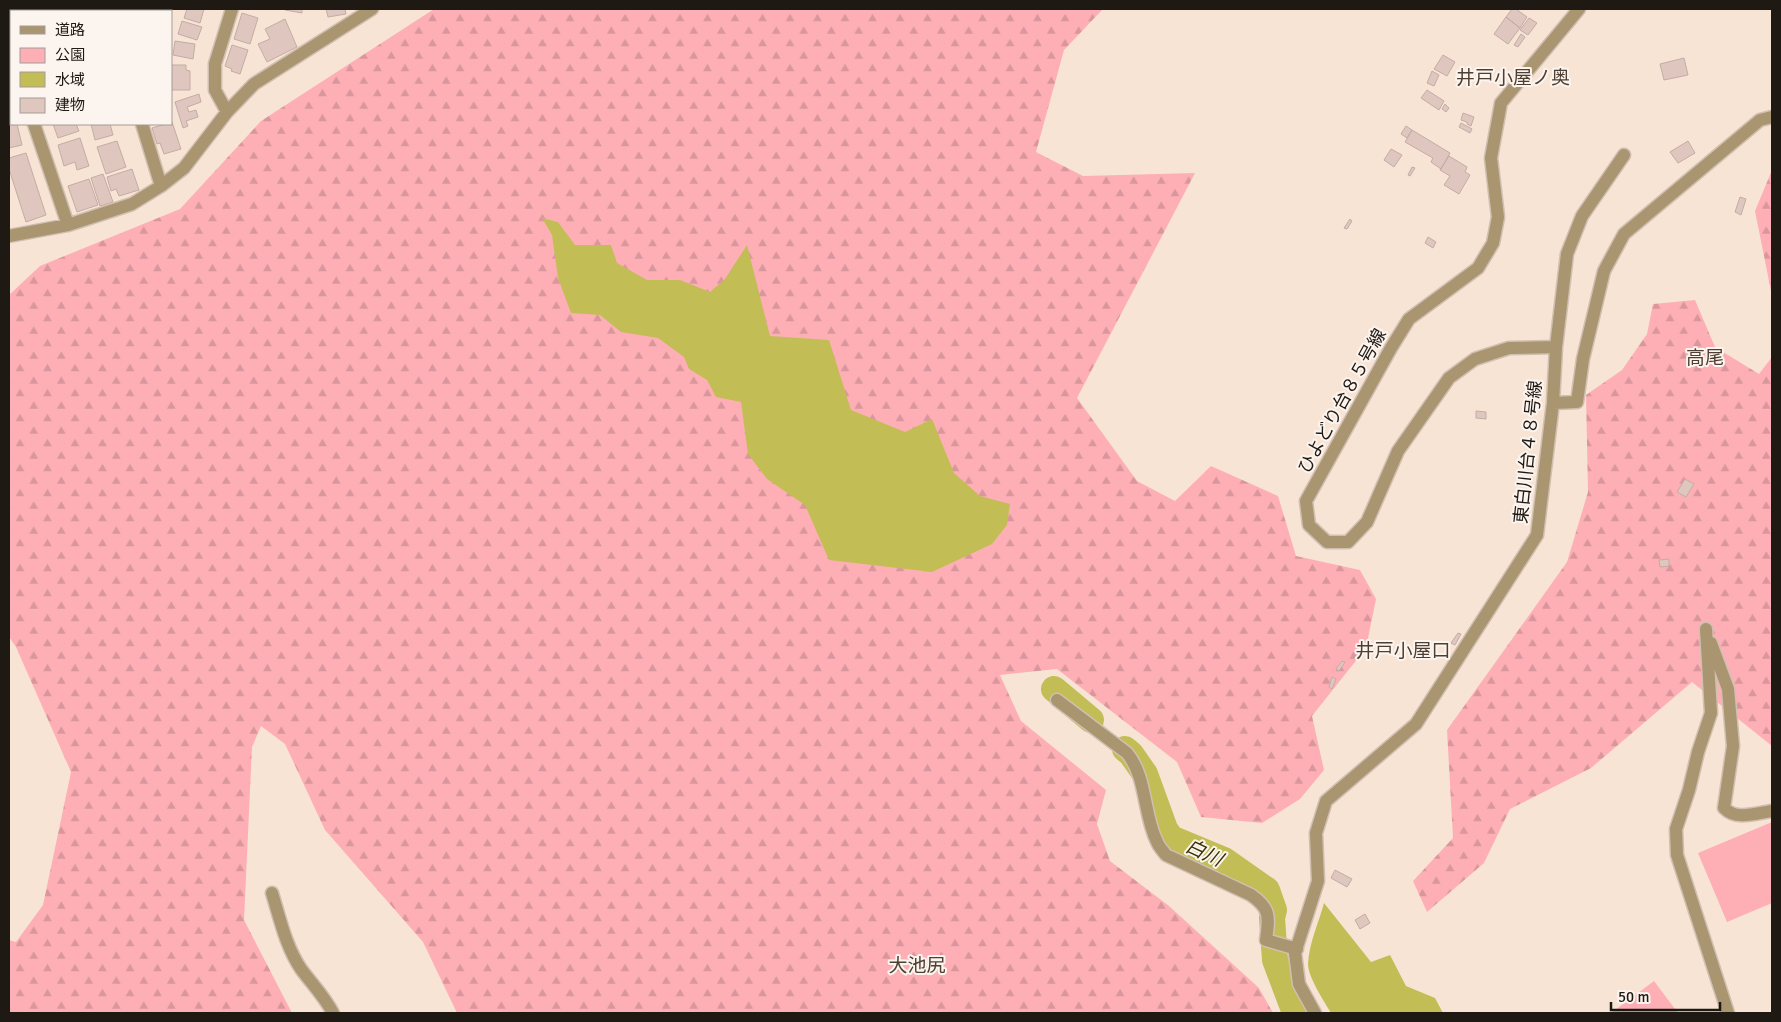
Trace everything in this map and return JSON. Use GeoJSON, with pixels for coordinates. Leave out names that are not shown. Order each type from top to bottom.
{"type":"FeatureCollection","features":[{"type":"Feature","properties":{"kind":"street"},"geometry":{"type":"LineString","coordinates":[[227,112],[215,90],[215,64],[232,9]]}},
{"type":"Feature","properties":{"kind":"street"},"geometry":{"type":"LineString","coordinates":[[9,236],[68,225],[132,204],[161,186],[184,168],[227,112],[254,84],[372,9]]}},
{"type":"Feature","properties":{"kind":"street","name":"ひよどり台８５号線"},"geometry":{"type":"LineString","coordinates":[[1556,347],[1509,348],[1475,359],[1448,378],[1398,451],[1367,522],[1348,542],[1326,542],[1309,525],[1306,501],[1409,319],[1478,268],[1493,243],[1498,217],[1491,158],[1501,103],[1579,9]]}},
{"type":"Feature","properties":{"kind":"street"},"geometry":{"type":"LineString","coordinates":[[1553,403],[1577,402],[1583,359],[1604,271],[1624,234],[1760,120],[1772,117]]}},
{"type":"Feature","properties":{"kind":"street"},"geometry":{"type":"LineString","coordinates":[[34,125],[68,225]]}},
{"type":"Feature","properties":{"kind":"street"},"geometry":{"type":"LineString","coordinates":[[142,125],[161,186]]}},
{"type":"Feature","properties":{"kind":"street","name":"東白川台４８号線"},"geometry":{"type":"LineString","coordinates":[[1315,1013],[1299,984],[1295,953],[1318,881],[1316,832],[1326,801],[1416,724],[1537,535],[1553,403],[1556,347],[1567,254],[1582,216],[1624,155]]}},
{"type":"Feature","properties":{"kind":"street"},"geometry":{"type":"LineString","coordinates":[[1728,1013],[1678,855],[1676,829],[1711,713],[1706,629],[1728,690],[1733,746],[1724,808],[1729,814],[1738,816],[1772,811]]}},
{"type":"Feature","properties":{"kind":"street"},"geometry":{"type":"LineString","coordinates":[[1057,700],[1127,753],[1132,759],[1157,844],[1166,855],[1262,902],[1269,918],[1266,940],[1297,949]]}},
{"type":"Feature","properties":{"kind":"street"},"geometry":{"type":"LineString","coordinates":[[272,893],[287,943],[300,968],[325,999],[332,1013]]}},
{"type":"Feature","properties":{"kind":"green space"},"geometry":{"type":"Polygon","coordinates":[[[434,9],[1103,9],[1064,50],[1036,152],[1083,176],[1195,173],[1077,398],[1137,481],[1175,501],[1211,466],[1278,496],[1296,556],[1360,570],[1376,599],[1366,648],[1312,716],[1324,770],[1300,799],[1262,823],[1201,817],[1177,762],[1057,669],[1000,675],[1021,721],[1106,790],[1097,824],[1110,861],[1169,906],[1259,988],[1273,1013],[457,1013],[423,942],[325,830],[285,744],[261,726],[252,747],[244,920],[292,1013],[9,1013],[9,940],[16,942],[43,905],[71,772],[16,647],[9,637],[9,295],[40,266],[180,209],[261,121],[434,9]]]}},
{"type":"Feature","properties":{"kind":"green space"},"geometry":{"type":"Polygon","coordinates":[[[1772,170],[1772,296],[1755,211],[1772,170]]]}},
{"type":"Feature","properties":{"kind":"green space"},"geometry":{"type":"Polygon","coordinates":[[[1695,300],[1715,347],[1759,374],[1772,357],[1772,746],[1692,682],[1591,768],[1510,809],[1484,863],[1427,912],[1413,881],[1453,838],[1447,730],[1567,562],[1588,492],[1586,395],[1622,370],[1647,334],[1653,304],[1695,300]]]}},
{"type":"Feature","properties":{"kind":"green space"},"geometry":{"type":"Polygon","coordinates":[[[1772,822],[1772,903],[1727,922],[1698,853],[1772,822]]]}},
{"type":"Feature","properties":{"kind":"green space"},"geometry":{"type":"Polygon","coordinates":[[[1654,981],[1678,1013],[1611,1013],[1654,981]]]}},
{"type":"Feature","properties":{"kind":"water"},"geometry":{"type":"Polygon","coordinates":[[[542,218],[558,222],[575,245],[611,245],[617,263],[647,280],[680,280],[710,292],[725,279],[747,245],[770,336],[829,340],[851,410],[905,432],[932,419],[954,473],[980,496],[1010,504],[1007,525],[992,544],[932,572],[829,560],[805,505],[767,479],[748,454],[741,402],[716,397],[707,380],[689,369],[684,357],[658,338],[621,332],[600,315],[571,313],[558,278],[552,235],[542,218]]]}},
{"type":"Feature","properties":{"kind":"water"},"geometry":{"type":"Polygon","coordinates":[[[1324,903],[1371,962],[1390,955],[1406,986],[1435,998],[1443,1013],[1331,1013],[1313,982],[1308,964],[1312,940],[1324,903]]]}},
{"type":"Feature","properties":{"kind":"building"},"geometry":{"type":"Polygon","coordinates":[[[9,9],[16,9],[10,10],[9,37],[9,9]]]}},
{"type":"Feature","properties":{"kind":"building"},"geometry":{"type":"Polygon","coordinates":[[[50,9],[70,9],[70,10],[50,9]]]}},
{"type":"Feature","properties":{"kind":"building"},"geometry":{"type":"Polygon","coordinates":[[[106,9],[106,10],[88,10],[106,9]]]}},
{"type":"Feature","properties":{"kind":"building"},"geometry":{"type":"Polygon","coordinates":[[[187,9],[204,9],[200,23],[184,18],[187,9]]]}},
{"type":"Feature","properties":{"kind":"building"},"geometry":{"type":"Polygon","coordinates":[[[302,9],[302,13],[285,10],[302,9]]]}},
{"type":"Feature","properties":{"kind":"building"},"geometry":{"type":"Polygon","coordinates":[[[326,9],[345,9],[346,14],[328,17],[326,9]]]}},
{"type":"Feature","properties":{"kind":"building"},"geometry":{"type":"Polygon","coordinates":[[[1512,9],[1516,9],[1527,17],[1520,28],[1506,17],[1512,9]]]}},
{"type":"Feature","properties":{"kind":"building"},"geometry":{"type":"Polygon","coordinates":[[[242,13],[258,18],[250,44],[234,39],[242,13]]]}},
{"type":"Feature","properties":{"kind":"building"},"geometry":{"type":"Polygon","coordinates":[[[1506,17],[1520,28],[1508,44],[1494,34],[1506,17]]]}},
{"type":"Feature","properties":{"kind":"building"},"geometry":{"type":"Polygon","coordinates":[[[1529,18],[1537,23],[1528,35],[1520,30],[1529,18]]]}},
{"type":"Feature","properties":{"kind":"building"},"geometry":{"type":"Polygon","coordinates":[[[285,19],[297,47],[267,62],[258,44],[270,39],[265,29],[285,19]]]}},
{"type":"Feature","properties":{"kind":"building"},"geometry":{"type":"Polygon","coordinates":[[[182,21],[202,27],[197,40],[178,34],[182,21]]]}},
{"type":"Feature","properties":{"kind":"building"},"geometry":{"type":"Polygon","coordinates":[[[1521,34],[1525,37],[1518,47],[1514,45],[1521,34]]]}},
{"type":"Feature","properties":{"kind":"building"},"geometry":{"type":"Polygon","coordinates":[[[175,41],[195,44],[193,59],[173,55],[175,41]]]}},
{"type":"Feature","properties":{"kind":"building"},"geometry":{"type":"Polygon","coordinates":[[[232,45],[248,50],[240,74],[231,71],[232,69],[225,66],[232,45]]]}},
{"type":"Feature","properties":{"kind":"building"},"geometry":{"type":"Polygon","coordinates":[[[1443,55],[1455,62],[1447,76],[1434,69],[1443,55]]]}},
{"type":"Feature","properties":{"kind":"building"},"geometry":{"type":"Polygon","coordinates":[[[1684,58],[1688,75],[1664,80],[1660,64],[1684,58]]]}},
{"type":"Feature","properties":{"kind":"building"},"geometry":{"type":"Polygon","coordinates":[[[172,65],[186,65],[186,70],[190,71],[190,90],[172,90],[172,65]]]}},
{"type":"Feature","properties":{"kind":"building"},"geometry":{"type":"Polygon","coordinates":[[[1432,71],[1439,75],[1434,86],[1427,83],[1432,71]]]}},
{"type":"Feature","properties":{"kind":"building"},"geometry":{"type":"Polygon","coordinates":[[[9,73],[10,73],[10,96],[9,73]]]}},
{"type":"Feature","properties":{"kind":"building"},"geometry":{"type":"Polygon","coordinates":[[[1427,90],[1444,101],[1439,110],[1421,98],[1427,90]]]}},
{"type":"Feature","properties":{"kind":"building"},"geometry":{"type":"Polygon","coordinates":[[[199,94],[201,102],[187,107],[189,112],[196,110],[198,117],[186,121],[188,126],[183,128],[175,102],[199,94]]]}},
{"type":"Feature","properties":{"kind":"building"},"geometry":{"type":"Polygon","coordinates":[[[9,102],[10,125],[17,125],[22,145],[9,148],[9,102]]]}},
{"type":"Feature","properties":{"kind":"building"},"geometry":{"type":"Polygon","coordinates":[[[1445,104],[1449,108],[1446,112],[1442,109],[1445,104]]]}},
{"type":"Feature","properties":{"kind":"building"},"geometry":{"type":"Polygon","coordinates":[[[1463,113],[1474,117],[1471,126],[1461,120],[1463,113]]]}},
{"type":"Feature","properties":{"kind":"building"},"geometry":{"type":"Polygon","coordinates":[[[172,122],[181,149],[164,154],[160,143],[157,144],[152,128],[172,125],[172,122]]]}},
{"type":"Feature","properties":{"kind":"building"},"geometry":{"type":"Polygon","coordinates":[[[1461,123],[1472,129],[1470,133],[1459,127],[1461,123]]]}},
{"type":"Feature","properties":{"kind":"building"},"geometry":{"type":"Polygon","coordinates":[[[53,125],[76,125],[79,131],[58,138],[53,125]]]}},
{"type":"Feature","properties":{"kind":"building"},"geometry":{"type":"Polygon","coordinates":[[[91,125],[110,125],[113,135],[95,140],[91,125]]]}},
{"type":"Feature","properties":{"kind":"building"},"geometry":{"type":"Polygon","coordinates":[[[1406,126],[1412,130],[1407,138],[1401,134],[1406,126]]]}},
{"type":"Feature","properties":{"kind":"building"},"geometry":{"type":"Polygon","coordinates":[[[1412,130],[1450,153],[1441,169],[1431,162],[1433,158],[1405,142],[1412,130]]]}},
{"type":"Feature","properties":{"kind":"building"},"geometry":{"type":"Polygon","coordinates":[[[80,138],[89,166],[77,170],[75,162],[64,166],[58,145],[80,138]]]}},
{"type":"Feature","properties":{"kind":"building"},"geometry":{"type":"Polygon","coordinates":[[[117,141],[126,167],[106,174],[97,147],[117,141]]]}},
{"type":"Feature","properties":{"kind":"building"},"geometry":{"type":"Polygon","coordinates":[[[1688,141],[1695,153],[1678,163],[1670,152],[1688,141]]]}},
{"type":"Feature","properties":{"kind":"building"},"geometry":{"type":"Polygon","coordinates":[[[1391,149],[1402,155],[1394,167],[1384,160],[1391,149]]]}},
{"type":"Feature","properties":{"kind":"building"},"geometry":{"type":"Polygon","coordinates":[[[26,153],[46,215],[26,222],[9,169],[9,158],[26,153]]]}},
{"type":"Feature","properties":{"kind":"building"},"geometry":{"type":"Polygon","coordinates":[[[1449,156],[1467,167],[1465,172],[1470,175],[1459,194],[1444,185],[1450,176],[1440,170],[1449,156]]]}},
{"type":"Feature","properties":{"kind":"building"},"geometry":{"type":"Polygon","coordinates":[[[1412,167],[1415,168],[1410,176],[1408,175],[1412,167]]]}},
{"type":"Feature","properties":{"kind":"building"},"geometry":{"type":"Polygon","coordinates":[[[132,169],[139,190],[119,196],[116,189],[111,191],[107,177],[132,169]]]}},
{"type":"Feature","properties":{"kind":"building"},"geometry":{"type":"Polygon","coordinates":[[[103,174],[113,202],[100,206],[91,178],[103,174]]]}},
{"type":"Feature","properties":{"kind":"building"},"geometry":{"type":"Polygon","coordinates":[[[89,179],[98,205],[77,212],[68,186],[89,179]]]}},
{"type":"Feature","properties":{"kind":"building"},"geometry":{"type":"Polygon","coordinates":[[[1740,197],[1746,199],[1741,215],[1735,212],[1740,197]]]}},
{"type":"Feature","properties":{"kind":"building"},"geometry":{"type":"Polygon","coordinates":[[[1350,219],[1352,221],[1347,229],[1344,228],[1350,219]]]}},
{"type":"Feature","properties":{"kind":"building"},"geometry":{"type":"Polygon","coordinates":[[[1428,237],[1436,242],[1433,248],[1425,243],[1428,237]]]}},
{"type":"Feature","properties":{"kind":"building"},"geometry":{"type":"Polygon","coordinates":[[[1476,411],[1486,412],[1486,419],[1476,418],[1476,411]]]}},
{"type":"Feature","properties":{"kind":"building"},"geometry":{"type":"Polygon","coordinates":[[[1685,479],[1694,484],[1686,497],[1677,492],[1685,479]]]}},
{"type":"Feature","properties":{"kind":"building"},"geometry":{"type":"Polygon","coordinates":[[[1669,559],[1669,566],[1660,567],[1659,560],[1669,559]]]}},
{"type":"Feature","properties":{"kind":"building"},"geometry":{"type":"Polygon","coordinates":[[[1458,633],[1461,634],[1455,645],[1451,643],[1458,633]]]}},
{"type":"Feature","properties":{"kind":"building"},"geometry":{"type":"Polygon","coordinates":[[[1342,661],[1345,662],[1339,671],[1336,669],[1342,661]]]}},
{"type":"Feature","properties":{"kind":"building"},"geometry":{"type":"Polygon","coordinates":[[[1332,677],[1336,679],[1332,689],[1329,687],[1332,677]]]}},
{"type":"Feature","properties":{"kind":"building"},"geometry":{"type":"Polygon","coordinates":[[[1335,870],[1352,879],[1347,887],[1331,878],[1335,870]]]}},
{"type":"Feature","properties":{"kind":"building"},"geometry":{"type":"Polygon","coordinates":[[[1365,914],[1370,923],[1360,929],[1355,920],[1365,914]]]}},
{"type":"Feature","properties":{"kind":"waterway","name":"白川"},"geometry":{"type":"LineString","coordinates":[[1054,689],[1091,720]]}},
{"type":"Feature","properties":{"kind":"waterway","name":"白川"},"geometry":{"type":"LineString","coordinates":[[1125,749],[1131,754],[1145,774],[1165,829],[1171,838],[1224,860],[1267,890],[1274,910],[1272,918],[1275,960],[1295,1013]]}},
{"type":"Feature","properties":{"kind":"district","name":"井戸小屋ノ奥"},"geometry":{"type":"Point","coordinates":[1513,78]}},
{"type":"Feature","properties":{"kind":"district","name":"高尾"},"geometry":{"type":"Point","coordinates":[1705,358]}},
{"type":"Feature","properties":{"kind":"district","name":"井戸小屋口"},"geometry":{"type":"Point","coordinates":[1403,651]}},
{"type":"Feature","properties":{"kind":"district","name":"大池尻"},"geometry":{"type":"Point","coordinates":[917,966]}}]}
